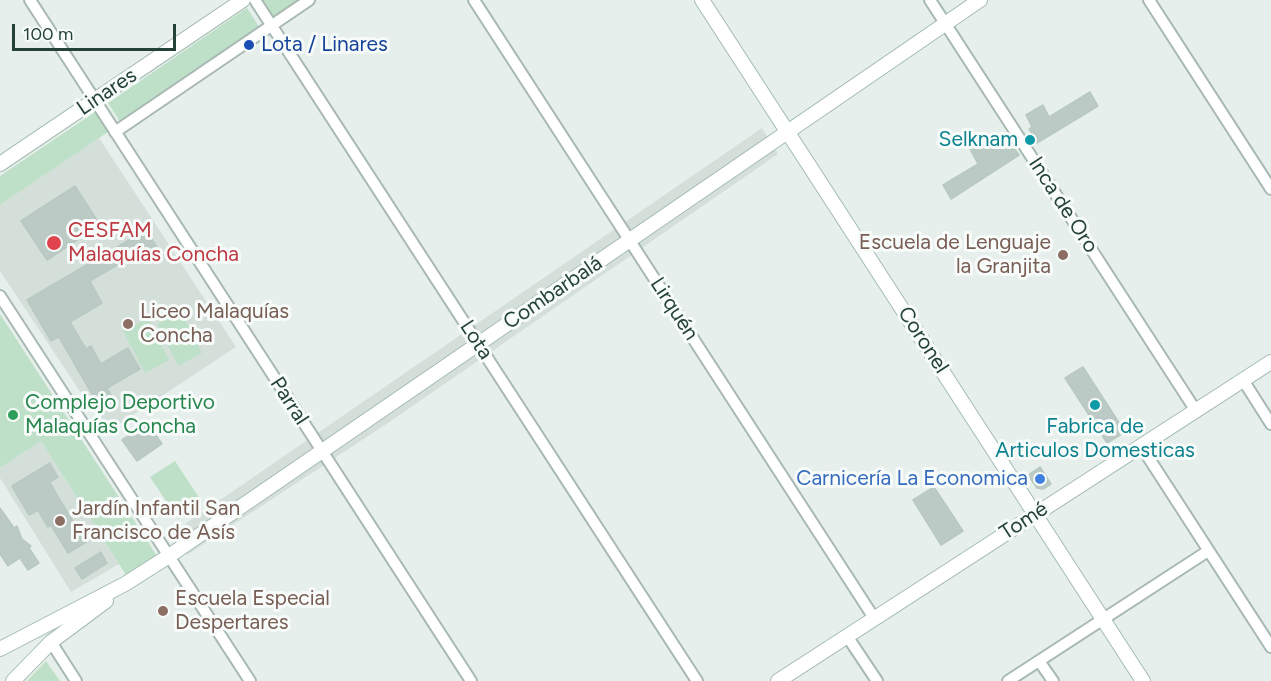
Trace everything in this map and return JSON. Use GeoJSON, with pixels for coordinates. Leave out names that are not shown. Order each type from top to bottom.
{"type":"FeatureCollection","features":[{"type":"Feature","properties":{"kind":"street","name":"Parral"},"geometry":{"type":"LineString","coordinates":[[30,0],[471,681]]}},
{"type":"Feature","properties":{"kind":"street","name":"Linares"},"geometry":{"type":"LineString","coordinates":[[0,164],[243,0]]}},
{"type":"Feature","properties":{"kind":"street","name":"Lota"},"geometry":{"type":"LineString","coordinates":[[255,0],[697,681]]}},
{"type":"Feature","properties":{"kind":"street","name":"Linares"},"geometry":{"type":"LineString","coordinates":[[115,132],[309,0]]}},
{"type":"Feature","properties":{"kind":"street","name":"Lirquén"},"geometry":{"type":"LineString","coordinates":[[474,0],[874,618]]}},
{"type":"Feature","properties":{"kind":"street","name":"Coronel"},"geometry":{"type":"LineString","coordinates":[[702,0],[1143,681]]}},
{"type":"Feature","properties":{"kind":"street","name":"Inca de Oro"},"geometry":{"type":"LineString","coordinates":[[930,0],[1196,411]]}},
{"type":"Feature","properties":{"kind":"street","name":"Combarbalá"},"geometry":{"type":"LineString","coordinates":[[0,649],[125,584],[169,556],[980,0]]}},
{"type":"Feature","properties":{"kind":"street"},"geometry":{"type":"LineString","coordinates":[[1149,0],[1271,189]]}},
{"type":"Feature","properties":{"kind":"street"},"geometry":{"type":"LineString","coordinates":[[0,296],[250,681]]}},
{"type":"Feature","properties":{"kind":"street","name":"Tomé"},"geometry":{"type":"LineString","coordinates":[[778,681],[1271,362]]}},
{"type":"Feature","properties":{"kind":"street"},"geometry":{"type":"LineString","coordinates":[[1243,380],[1271,424]]}},
{"type":"Feature","properties":{"kind":"street"},"geometry":{"type":"LineString","coordinates":[[1140,446],[1208,551],[1267,632],[1271,647]]}},
{"type":"Feature","properties":{"kind":"street"},"geometry":{"type":"LineString","coordinates":[[1008,681],[1208,551]]}},
{"type":"Feature","properties":{"kind":"street","name":"Combarbalá"},"geometry":{"type":"LineString","coordinates":[[13,681],[51,642],[125,584]]}},
{"type":"Feature","properties":{"kind":"street"},"geometry":{"type":"LineString","coordinates":[[847,636],[877,681]]}},
{"type":"Feature","properties":{"kind":"street"},"geometry":{"type":"LineString","coordinates":[[22,637],[32,644],[35,658]]}},
{"type":"Feature","properties":{"kind":"street"},"geometry":{"type":"LineString","coordinates":[[51,642],[76,681]]}},
{"type":"Feature","properties":{"kind":"street"},"geometry":{"type":"LineString","coordinates":[[1039,660],[1053,681]]}},
{"type":"Feature","properties":{"kind":"shaded area"},"geometry":{"type":"Polygon","coordinates":[[[762,128],[778,154],[385,425],[187,555],[172,533],[762,128]]]}},
{"type":"Feature","properties":{"kind":"shaded area","name":"Liceo Malaquías Concha"},"geometry":{"type":"Polygon","coordinates":[[[99,138],[236,347],[107,432],[0,271],[0,205],[99,138]]]}},
{"type":"Feature","properties":{"kind":"shaded area","name":"Jardín Infantil San Francisco de Asís"},"geometry":{"type":"Polygon","coordinates":[[[41,441],[119,564],[71,592],[0,478],[0,468],[41,441]]]}},
{"type":"Feature","properties":{"kind":"green space"},"geometry":{"type":"Polygon","coordinates":[[[261,0],[305,0],[275,20],[261,0]]]}},
{"type":"Feature","properties":{"kind":"green space"},"geometry":{"type":"Polygon","coordinates":[[[247,8],[260,28],[121,123],[108,103],[247,8]]]}},
{"type":"Feature","properties":{"kind":"green space"},"geometry":{"type":"Polygon","coordinates":[[[95,112],[108,132],[0,205],[0,176],[95,112]]]}},
{"type":"Feature","properties":{"kind":"green space"},"geometry":{"type":"Polygon","coordinates":[[[181,311],[202,353],[178,366],[157,324],[181,311]]]}},
{"type":"Feature","properties":{"kind":"green space"},"geometry":{"type":"Polygon","coordinates":[[[0,314],[157,556],[126,575],[41,441],[0,468],[0,314]]]}},
{"type":"Feature","properties":{"kind":"green space"},"geometry":{"type":"Polygon","coordinates":[[[148,318],[169,360],[145,373],[123,331],[148,318]]]}},
{"type":"Feature","properties":{"kind":"green space"},"geometry":{"type":"Polygon","coordinates":[[[175,461],[202,502],[178,519],[150,477],[175,461]]]}},
{"type":"Feature","properties":{"kind":"green space"},"geometry":{"type":"Polygon","coordinates":[[[46,661],[60,681],[27,681],[46,661]]]}},
{"type":"Feature","properties":{"kind":"building"},"geometry":{"type":"Polygon","coordinates":[[[1090,92],[1098,106],[1037,143],[1029,129],[1032,127],[1026,115],[1043,105],[1049,117],[1090,92]]]}},
{"type":"Feature","properties":{"kind":"building"},"geometry":{"type":"Polygon","coordinates":[[[994,136],[1002,148],[1008,145],[1011,149],[1014,148],[1019,155],[951,199],[943,185],[978,164],[970,149],[994,136]]]}},
{"type":"Feature","properties":{"kind":"building"},"geometry":{"type":"Polygon","coordinates":[[[75,186],[100,225],[47,260],[21,221],[75,186]]]}},
{"type":"Feature","properties":{"kind":"building"},"geometry":{"type":"Polygon","coordinates":[[[146,230],[160,252],[147,259],[144,254],[131,261],[129,258],[90,281],[102,303],[70,322],[86,349],[91,346],[101,364],[128,348],[140,369],[107,388],[117,405],[103,413],[59,337],[51,341],[27,300],[146,230]]]}},
{"type":"Feature","properties":{"kind":"building","name":"Fabrica de Articulos Domesticas"},"geometry":{"type":"Polygon","coordinates":[[[1083,367],[1125,432],[1107,443],[1065,378],[1083,367]]]}},
{"type":"Feature","properties":{"kind":"building"},"geometry":{"type":"Polygon","coordinates":[[[148,423],[162,444],[137,461],[122,440],[148,423]]]}},
{"type":"Feature","properties":{"kind":"building"},"geometry":{"type":"Polygon","coordinates":[[[50,463],[58,477],[50,482],[58,497],[76,526],[83,522],[93,538],[68,553],[51,525],[48,527],[38,510],[29,515],[12,486],[50,463]]]}},
{"type":"Feature","properties":{"kind":"building","name":"Carnicería La Economica"},"geometry":{"type":"Polygon","coordinates":[[[1040,467],[1051,484],[1043,489],[1037,488],[1028,475],[1040,467]]]}},
{"type":"Feature","properties":{"kind":"building"},"geometry":{"type":"Polygon","coordinates":[[[934,487],[963,531],[941,545],[913,500],[934,487]]]}},
{"type":"Feature","properties":{"kind":"building"},"geometry":{"type":"Polygon","coordinates":[[[0,508],[14,528],[17,526],[22,539],[31,546],[29,548],[39,563],[28,570],[20,558],[8,566],[0,554],[0,508]]]}},
{"type":"Feature","properties":{"kind":"building"},"geometry":{"type":"Polygon","coordinates":[[[101,552],[107,563],[82,579],[75,568],[101,552]]]}},
{"type":"Feature","properties":{"kind":"place","name":"Lota / Linares"},"geometry":{"type":"Point","coordinates":[249,45]}},
{"type":"Feature","properties":{"kind":"place","name":"Selknam"},"geometry":{"type":"Point","coordinates":[1030,140]}},
{"type":"Feature","properties":{"kind":"place","name":"CESFAM Malaquías Concha"},"geometry":{"type":"Point","coordinates":[54,243]}},
{"type":"Feature","properties":{"kind":"place","name":"Escuela de Lenguaje la Granjita"},"geometry":{"type":"Point","coordinates":[1063,255]}},
{"type":"Feature","properties":{"kind":"place","name":"Liceo Malaquías Concha"},"geometry":{"type":"Point","coordinates":[128,324]}},
{"type":"Feature","properties":{"kind":"place","name":"Fabrica de Articulos Domesticas"},"geometry":{"type":"Point","coordinates":[1095,405]}},
{"type":"Feature","properties":{"kind":"place","name":"Complejo Deportivo Malaquías Concha"},"geometry":{"type":"Point","coordinates":[13,415]}},
{"type":"Feature","properties":{"kind":"place","name":"Carnicería La Economica"},"geometry":{"type":"Point","coordinates":[1040,479]}},
{"type":"Feature","properties":{"kind":"place","name":"Jardín Infantil San Francisco de Asís"},"geometry":{"type":"Point","coordinates":[60,521]}},
{"type":"Feature","properties":{"kind":"place","name":"Escuela Especial Despertares"},"geometry":{"type":"Point","coordinates":[163,611]}}]}
